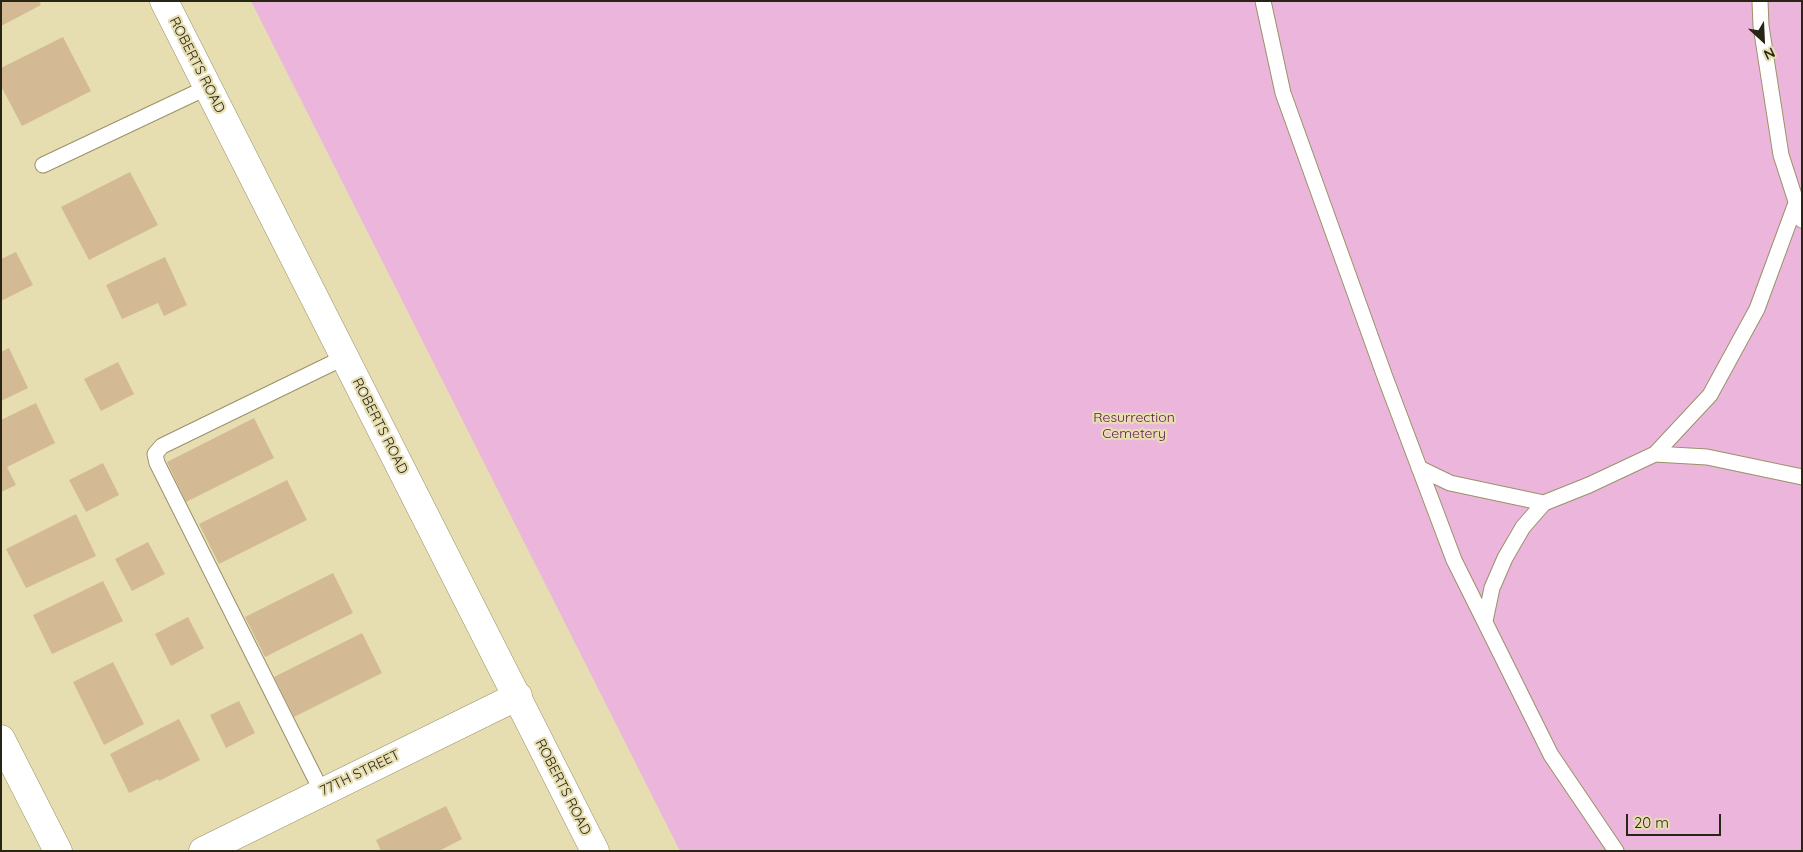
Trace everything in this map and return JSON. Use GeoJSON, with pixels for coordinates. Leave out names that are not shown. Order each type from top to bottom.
{"type":"FeatureCollection","features":[{"type":"Feature","properties":{"kind":"street","name":"ROBERTS ROAD"},"geometry":{"type":"LineString","coordinates":[[164,1],[596,851]]}},
{"type":"Feature","properties":{"kind":"street","name":"77TH STREET"},"geometry":{"type":"LineString","coordinates":[[203,851],[518,696]]}},
{"type":"Feature","properties":{"kind":"street"},"geometry":{"type":"LineString","coordinates":[[1,739],[58,851]]}},
{"type":"Feature","properties":{"kind":"lane"},"geometry":{"type":"LineString","coordinates":[[1263,1],[1283,92],[1385,378],[1454,560],[1552,755],[1616,851]]}},
{"type":"Feature","properties":{"kind":"lane"},"geometry":{"type":"LineString","coordinates":[[1760,1],[1761,26],[1781,155],[1802,220]]}},
{"type":"Feature","properties":{"kind":"lane"},"geometry":{"type":"LineString","coordinates":[[43,165],[208,87]]}},
{"type":"Feature","properties":{"kind":"lane"},"geometry":{"type":"LineString","coordinates":[[1485,621],[1492,588],[1505,558],[1523,527],[1544,503],[1589,485],[1655,454],[1710,395],[1757,309],[1796,203]]}},
{"type":"Feature","properties":{"kind":"lane"},"geometry":{"type":"LineString","coordinates":[[322,792],[157,463],[155,454],[162,446],[345,357]]}},
{"type":"Feature","properties":{"kind":"lane"},"geometry":{"type":"LineString","coordinates":[[1655,454],[1707,457],[1802,477]]}},
{"type":"Feature","properties":{"kind":"lane"},"geometry":{"type":"LineString","coordinates":[[1419,468],[1450,483],[1544,503]]}},
{"type":"Feature","properties":{"kind":"green space","name":"Resurrection Cemetery"},"geometry":{"type":"Polygon","coordinates":[[[251,1],[1802,1],[1802,851],[680,851],[251,1]]]}},
{"type":"Feature","properties":{"kind":"building"},"geometry":{"type":"Polygon","coordinates":[[[1,1],[39,1],[41,5],[1,26],[1,1]]]}},
{"type":"Feature","properties":{"kind":"building"},"geometry":{"type":"Polygon","coordinates":[[[63,37],[91,91],[22,126],[1,86],[1,68],[63,37]]]}},
{"type":"Feature","properties":{"kind":"building"},"geometry":{"type":"Polygon","coordinates":[[[130,172],[158,225],[89,260],[61,207],[130,172]]]}},
{"type":"Feature","properties":{"kind":"building"},"geometry":{"type":"Polygon","coordinates":[[[16,252],[33,285],[1,301],[1,259],[16,252]]]}},
{"type":"Feature","properties":{"kind":"building"},"geometry":{"type":"Polygon","coordinates":[[[165,257],[187,305],[164,316],[158,303],[122,319],[106,285],[165,257]]]}},
{"type":"Feature","properties":{"kind":"building"},"geometry":{"type":"Polygon","coordinates":[[[9,348],[28,388],[1,401],[1,352],[9,348]]]}},
{"type":"Feature","properties":{"kind":"building"},"geometry":{"type":"Polygon","coordinates":[[[118,362],[134,394],[101,411],[84,379],[118,362]]]}},
{"type":"Feature","properties":{"kind":"building"},"geometry":{"type":"Polygon","coordinates":[[[36,403],[55,443],[7,467],[16,485],[1,492],[1,420],[36,403]]]}},
{"type":"Feature","properties":{"kind":"building"},"geometry":{"type":"Polygon","coordinates":[[[254,418],[274,458],[186,502],[167,462],[254,418]]]}},
{"type":"Feature","properties":{"kind":"building"},"geometry":{"type":"Polygon","coordinates":[[[103,463],[119,495],[86,512],[69,480],[103,463]]]}},
{"type":"Feature","properties":{"kind":"building"},"geometry":{"type":"Polygon","coordinates":[[[287,480],[307,520],[219,564],[199,524],[287,480]]]}},
{"type":"Feature","properties":{"kind":"building"},"geometry":{"type":"Polygon","coordinates":[[[76,514],[96,556],[26,588],[6,549],[76,514]]]}},
{"type":"Feature","properties":{"kind":"building"},"geometry":{"type":"Polygon","coordinates":[[[148,542],[165,574],[132,591],[115,559],[148,542]]]}},
{"type":"Feature","properties":{"kind":"building"},"geometry":{"type":"Polygon","coordinates":[[[333,573],[353,613],[265,657],[245,617],[333,573]]]}},
{"type":"Feature","properties":{"kind":"building"},"geometry":{"type":"Polygon","coordinates":[[[103,581],[123,621],[52,654],[33,615],[103,581]]]}},
{"type":"Feature","properties":{"kind":"building"},"geometry":{"type":"Polygon","coordinates":[[[188,617],[204,648],[171,666],[155,634],[188,617]]]}},
{"type":"Feature","properties":{"kind":"building"},"geometry":{"type":"Polygon","coordinates":[[[362,633],[382,673],[294,717],[274,677],[362,633]]]}},
{"type":"Feature","properties":{"kind":"building"},"geometry":{"type":"Polygon","coordinates":[[[113,662],[144,724],[104,745],[73,682],[113,662]]]}},
{"type":"Feature","properties":{"kind":"building"},"geometry":{"type":"Polygon","coordinates":[[[239,701],[255,733],[226,748],[210,715],[239,701]]]}},
{"type":"Feature","properties":{"kind":"building"},"geometry":{"type":"Polygon","coordinates":[[[179,719],[200,760],[159,781],[158,779],[129,793],[110,754],[179,719]]]}},
{"type":"Feature","properties":{"kind":"building"},"geometry":{"type":"Polygon","coordinates":[[[446,806],[462,839],[439,851],[381,851],[376,840],[446,806]]]}}]}
